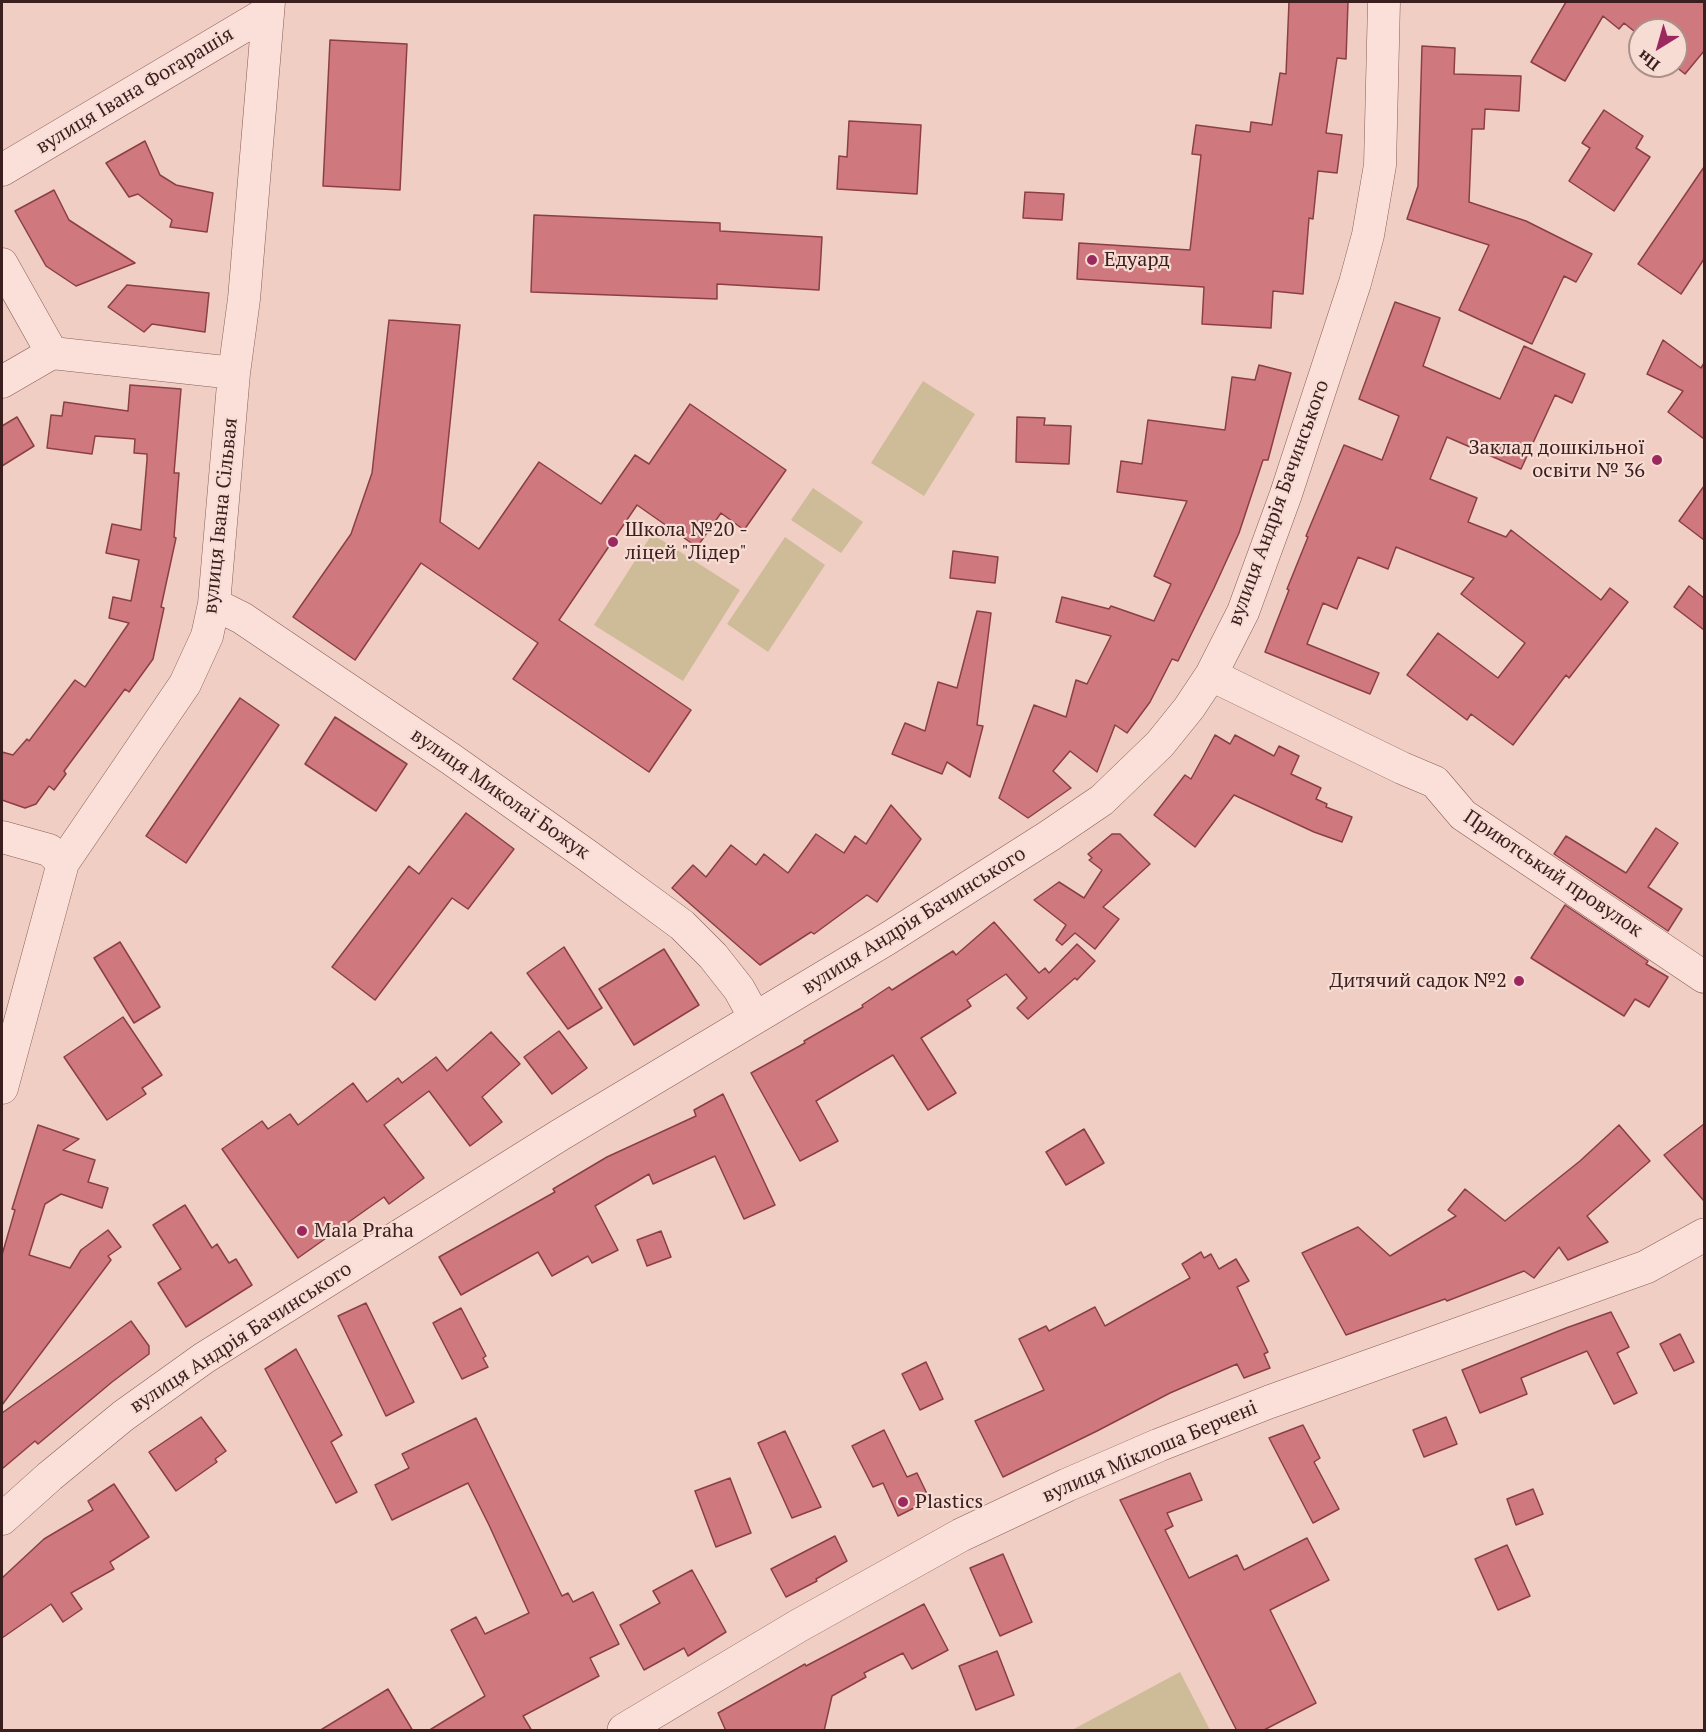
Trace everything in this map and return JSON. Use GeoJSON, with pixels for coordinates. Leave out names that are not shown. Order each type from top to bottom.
{"type":"FeatureCollection","features":[{"type":"Feature","properties":{"kind":"street","name":"вулиця Андрія Бачинського"},"geometry":{"type":"LineString","coordinates":[[2,1519],[123,1416],[204,1358],[560,1135],[887,939],[1049,836],[1102,800],[1160,744],[1189,708],[1211,675],[1243,612],[1286,494],[1352,294],[1368,236],[1380,165],[1384,2]]}},
{"type":"Feature","properties":{"kind":"street","name":"вулиця Івана Фогарашія"},"geometry":{"type":"LineString","coordinates":[[2,170],[268,7]]}},
{"type":"Feature","properties":{"kind":"street","name":"вулиця Івана Сільвая"},"geometry":{"type":"LineString","coordinates":[[2,1088],[63,863],[185,684],[207,636],[214,604],[234,373],[244,299],[268,7]]}},
{"type":"Feature","properties":{"kind":"street"},"geometry":{"type":"LineString","coordinates":[[2,264],[52,353]]}},
{"type":"Feature","properties":{"kind":"street"},"geometry":{"type":"LineString","coordinates":[[2,382],[52,353],[234,373]]}},
{"type":"Feature","properties":{"kind":"street","name":"вулиця Миколаї Божук"},"geometry":{"type":"LineString","coordinates":[[214,604],[242,618],[451,759],[682,926],[713,956],[755,1018]]}},
{"type":"Feature","properties":{"kind":"street","name":"Приютський провулок"},"geometry":{"type":"LineString","coordinates":[[1211,675],[1435,782],[1463,815],[1704,976]]}},
{"type":"Feature","properties":{"kind":"street"},"geometry":{"type":"LineString","coordinates":[[2,837],[49,850],[63,863]]}},
{"type":"Feature","properties":{"kind":"street","name":"вулиця Міклоша Берчені"},"geometry":{"type":"LineString","coordinates":[[624,1731],[798,1626],[940,1546],[1067,1485],[1159,1445],[1269,1402],[1646,1268],[1685,1248],[1704,1235]]}},
{"type":"Feature","properties":{"kind":"shaded area"},"geometry":{"type":"Polygon","coordinates":[[[923,381],[975,414],[924,496],[871,463],[923,381]]]}},
{"type":"Feature","properties":{"kind":"shaded area"},"geometry":{"type":"Polygon","coordinates":[[[813,488],[863,522],[841,553],[791,520],[813,488]]]}},
{"type":"Feature","properties":{"kind":"shaded area"},"geometry":{"type":"Polygon","coordinates":[[[652,534],[740,590],[683,681],[594,625],[652,534]]]}},
{"type":"Feature","properties":{"kind":"shaded area"},"geometry":{"type":"Polygon","coordinates":[[[785,537],[825,565],[768,652],[727,624],[785,537]]]}},
{"type":"Feature","properties":{"kind":"shaded area"},"geometry":{"type":"Polygon","coordinates":[[[1180,1672],[1210,1730],[1072,1730],[1180,1672]]]}},
{"type":"Feature","properties":{"kind":"building"},"geometry":{"type":"Polygon","coordinates":[[[1289,2],[1348,2],[1346,59],[1337,58],[1326,133],[1342,135],[1337,173],[1318,171],[1313,219],[1309,218],[1303,294],[1273,291],[1271,328],[1202,324],[1204,287],[1077,279],[1079,243],[1190,250],[1201,155],[1192,154],[1196,125],[1250,132],[1251,122],[1272,125],[1280,73],[1286,74],[1289,2]]]}},
{"type":"Feature","properties":{"kind":"building"},"geometry":{"type":"Polygon","coordinates":[[[1566,2],[1704,2],[1704,51],[1688,70],[1688,18],[1628,18],[1628,26],[1624,23],[1619,29],[1603,16],[1565,81],[1531,62],[1566,2]]]}},
{"type":"Feature","properties":{"kind":"building"},"geometry":{"type":"Polygon","coordinates":[[[330,40],[407,44],[400,190],[323,186],[330,40]]]}},
{"type":"Feature","properties":{"kind":"building"},"geometry":{"type":"Polygon","coordinates":[[[1422,46],[1455,48],[1454,74],[1521,76],[1519,111],[1485,109],[1484,129],[1472,129],[1469,202],[1526,221],[1592,254],[1576,282],[1564,276],[1532,344],[1459,310],[1489,245],[1407,219],[1418,186],[1422,46]]]}},
{"type":"Feature","properties":{"kind":"building"},"geometry":{"type":"Polygon","coordinates":[[[1604,110],[1643,136],[1636,148],[1650,157],[1614,211],[1569,181],[1590,148],[1582,143],[1604,110]]]}},
{"type":"Feature","properties":{"kind":"building"},"geometry":{"type":"Polygon","coordinates":[[[849,121],[921,125],[917,194],[837,189],[839,156],[847,157],[849,121]]]}},
{"type":"Feature","properties":{"kind":"building"},"geometry":{"type":"Polygon","coordinates":[[[145,141],[160,175],[176,185],[213,193],[207,232],[170,227],[172,220],[138,194],[129,197],[106,163],[145,141]]]}},
{"type":"Feature","properties":{"kind":"building"},"geometry":{"type":"Polygon","coordinates":[[[1704,167],[1704,259],[1681,294],[1638,264],[1704,167]]]}},
{"type":"Feature","properties":{"kind":"building"},"geometry":{"type":"Polygon","coordinates":[[[54,190],[69,220],[135,263],[76,286],[46,266],[15,211],[54,190]]]}},
{"type":"Feature","properties":{"kind":"building"},"geometry":{"type":"Polygon","coordinates":[[[1025,192],[1064,194],[1062,220],[1023,218],[1025,192]]]}},
{"type":"Feature","properties":{"kind":"building"},"geometry":{"type":"Polygon","coordinates":[[[534,215],[720,223],[720,231],[822,237],[819,290],[717,284],[717,299],[531,292],[534,215]]]}},
{"type":"Feature","properties":{"kind":"building"},"geometry":{"type":"Polygon","coordinates":[[[127,285],[209,293],[205,332],[152,324],[144,332],[108,307],[127,285]]]}},
{"type":"Feature","properties":{"kind":"building"},"geometry":{"type":"Polygon","coordinates":[[[1395,302],[1440,318],[1423,366],[1500,399],[1524,346],[1585,374],[1572,403],[1555,395],[1521,469],[1447,437],[1430,479],[1477,498],[1468,522],[1506,537],[1511,530],[1601,600],[1610,588],[1628,602],[1569,678],[1566,675],[1513,745],[1471,714],[1467,720],[1407,675],[1438,633],[1498,678],[1525,643],[1461,594],[1474,578],[1396,547],[1388,569],[1358,557],[1337,609],[1323,603],[1307,644],[1379,673],[1370,694],[1265,652],[1308,537],[1306,536],[1344,445],[1382,460],[1399,416],[1359,399],[1395,302]]]}},
{"type":"Feature","properties":{"kind":"building"},"geometry":{"type":"Polygon","coordinates":[[[389,320],[460,325],[440,522],[479,549],[539,462],[601,504],[635,455],[649,464],[690,404],[786,470],[744,530],[721,513],[697,547],[637,505],[559,620],[691,710],[649,772],[513,679],[538,643],[421,563],[355,660],[293,617],[351,534],[372,473],[389,320]]]}},
{"type":"Feature","properties":{"kind":"building"},"geometry":{"type":"Polygon","coordinates":[[[1663,340],[1701,368],[1704,363],[1704,439],[1668,412],[1683,391],[1647,374],[1663,340]]]}},
{"type":"Feature","properties":{"kind":"building"},"geometry":{"type":"Polygon","coordinates":[[[1259,365],[1291,373],[1268,460],[1263,460],[1239,533],[1178,661],[1172,659],[1150,702],[1127,733],[1115,725],[1097,772],[1070,751],[1053,771],[1071,788],[1028,818],[999,798],[1034,705],[1066,717],[1076,680],[1087,684],[1111,636],[1056,622],[1062,597],[1109,609],[1111,606],[1154,621],[1171,584],[1154,576],[1187,501],[1117,492],[1121,461],[1142,464],[1148,420],[1225,430],[1232,377],[1255,380],[1259,365]]]}},
{"type":"Feature","properties":{"kind":"building"},"geometry":{"type":"Polygon","coordinates":[[[130,385],[181,389],[174,473],[179,473],[174,537],[176,538],[161,607],[164,608],[153,659],[129,692],[125,689],[64,771],[66,774],[54,790],[49,786],[36,804],[25,808],[2,800],[2,752],[13,755],[27,739],[29,741],[75,680],[85,687],[129,623],[109,618],[113,597],[131,601],[139,560],[106,553],[112,524],[141,530],[147,460],[147,454],[134,453],[135,439],[95,436],[92,454],[47,448],[51,415],[62,416],[64,402],[128,411],[130,385]]]}},
{"type":"Feature","properties":{"kind":"building"},"geometry":{"type":"Polygon","coordinates":[[[17,417],[34,446],[2,466],[2,426],[17,417]]]}},
{"type":"Feature","properties":{"kind":"building"},"geometry":{"type":"Polygon","coordinates":[[[1017,417],[1045,418],[1044,425],[1071,426],[1069,464],[1016,462],[1017,417]]]}},
{"type":"Feature","properties":{"kind":"building"},"geometry":{"type":"Polygon","coordinates":[[[1704,486],[1704,540],[1679,521],[1704,486]]]}},
{"type":"Feature","properties":{"kind":"building"},"geometry":{"type":"Polygon","coordinates":[[[953,551],[998,557],[995,583],[950,578],[953,551]]]}},
{"type":"Feature","properties":{"kind":"building"},"geometry":{"type":"Polygon","coordinates":[[[1689,586],[1704,598],[1704,630],[1674,607],[1689,586]]]}},
{"type":"Feature","properties":{"kind":"building"},"geometry":{"type":"Polygon","coordinates":[[[977,611],[991,613],[977,725],[983,726],[970,777],[947,762],[942,774],[892,754],[905,723],[925,731],[938,682],[957,688],[977,611]]]}},
{"type":"Feature","properties":{"kind":"building"},"geometry":{"type":"Polygon","coordinates":[[[240,698],[279,725],[186,863],[146,836],[240,698]]]}},
{"type":"Feature","properties":{"kind":"building"},"geometry":{"type":"Polygon","coordinates":[[[335,717],[407,764],[376,811],[305,764],[335,717]]]}},
{"type":"Feature","properties":{"kind":"building"},"geometry":{"type":"Polygon","coordinates":[[[1215,735],[1230,744],[1235,735],[1274,756],[1279,746],[1299,756],[1291,774],[1321,788],[1316,799],[1327,804],[1326,807],[1352,817],[1342,842],[1314,832],[1234,795],[1195,847],[1154,815],[1185,775],[1191,779],[1215,735]]]}},
{"type":"Feature","properties":{"kind":"building"},"geometry":{"type":"Polygon","coordinates":[[[891,805],[921,839],[877,902],[867,895],[814,934],[811,932],[760,965],[672,888],[693,865],[706,877],[731,845],[756,865],[764,854],[788,873],[816,834],[844,853],[855,836],[866,844],[891,805]]]}},
{"type":"Feature","properties":{"kind":"building"},"geometry":{"type":"Polygon","coordinates":[[[466,813],[514,849],[468,909],[452,898],[375,1000],[332,967],[409,866],[419,874],[466,813]]]}},
{"type":"Feature","properties":{"kind":"building"},"geometry":{"type":"Polygon","coordinates":[[[1656,828],[1678,843],[1648,887],[1682,909],[1668,931],[1554,854],[1566,836],[1626,873],[1656,828]]]}},
{"type":"Feature","properties":{"kind":"building"},"geometry":{"type":"Polygon","coordinates":[[[1112,834],[1120,834],[1150,864],[1103,907],[1119,919],[1095,949],[1075,933],[1062,945],[1056,940],[1066,925],[1034,900],[1059,882],[1084,898],[1102,870],[1089,860],[1092,858],[1088,854],[1112,834]]]}},
{"type":"Feature","properties":{"kind":"building"},"geometry":{"type":"Polygon","coordinates":[[[1565,905],[1648,961],[1646,964],[1668,977],[1649,1007],[1635,999],[1624,1016],[1531,958],[1565,905]]]}},
{"type":"Feature","properties":{"kind":"building"},"geometry":{"type":"Polygon","coordinates":[[[994,922],[1039,973],[1045,968],[1049,973],[1077,944],[1095,961],[1077,980],[1075,978],[1028,1019],[1017,1008],[1027,998],[1006,974],[967,1000],[971,1006],[921,1038],[956,1093],[928,1110],[893,1055],[816,1101],[838,1141],[800,1161],[751,1073],[863,1007],[862,1005],[889,987],[892,990],[953,951],[956,955],[994,922]]]}},
{"type":"Feature","properties":{"kind":"building"},"geometry":{"type":"Polygon","coordinates":[[[120,942],[160,1007],[134,1023],[94,958],[120,942]]]}},
{"type":"Feature","properties":{"kind":"building"},"geometry":{"type":"Polygon","coordinates":[[[564,947],[602,1008],[568,1029],[527,973],[564,947]]]}},
{"type":"Feature","properties":{"kind":"building"},"geometry":{"type":"Polygon","coordinates":[[[664,949],[699,1005],[634,1045],[599,989],[664,949]]]}},
{"type":"Feature","properties":{"kind":"building"},"geometry":{"type":"Polygon","coordinates":[[[123,1017],[162,1075],[142,1088],[146,1094],[107,1120],[64,1057],[123,1017]]]}},
{"type":"Feature","properties":{"kind":"building"},"geometry":{"type":"Polygon","coordinates":[[[559,1031],[587,1068],[552,1094],[524,1057],[559,1031]]]}},
{"type":"Feature","properties":{"kind":"building"},"geometry":{"type":"Polygon","coordinates":[[[491,1032],[520,1064],[482,1097],[502,1122],[470,1146],[429,1091],[384,1125],[424,1178],[389,1204],[384,1197],[298,1258],[222,1149],[262,1121],[268,1129],[290,1114],[298,1125],[353,1083],[367,1102],[398,1078],[402,1083],[436,1057],[447,1071],[491,1032]]]}},
{"type":"Feature","properties":{"kind":"building"},"geometry":{"type":"Polygon","coordinates":[[[723,1094],[775,1205],[744,1219],[715,1156],[653,1184],[649,1174],[595,1206],[618,1250],[592,1263],[588,1256],[552,1276],[538,1252],[461,1295],[439,1257],[555,1192],[553,1189],[607,1157],[696,1116],[694,1110],[723,1094]]]}},
{"type":"Feature","properties":{"kind":"building"},"geometry":{"type":"Polygon","coordinates":[[[1704,1124],[1704,1201],[1664,1155],[1704,1124]]]}},
{"type":"Feature","properties":{"kind":"building"},"geometry":{"type":"Polygon","coordinates":[[[38,1125],[79,1139],[63,1150],[95,1160],[88,1182],[108,1188],[102,1208],[61,1194],[45,1204],[29,1255],[70,1268],[81,1250],[108,1230],[121,1247],[108,1256],[111,1260],[2,1405],[2,1255],[15,1210],[12,1209],[38,1125]]]}},
{"type":"Feature","properties":{"kind":"building"},"geometry":{"type":"Polygon","coordinates":[[[1619,1125],[1650,1161],[1587,1216],[1608,1242],[1568,1260],[1559,1247],[1534,1278],[1524,1271],[1447,1301],[1445,1299],[1346,1335],[1302,1253],[1358,1227],[1390,1256],[1456,1216],[1448,1210],[1465,1189],[1505,1221],[1580,1161],[1619,1125]]]}},
{"type":"Feature","properties":{"kind":"building"},"geometry":{"type":"Polygon","coordinates":[[[1084,1129],[1104,1163],[1066,1185],[1046,1152],[1084,1129]]]}},
{"type":"Feature","properties":{"kind":"building"},"geometry":{"type":"Polygon","coordinates":[[[185,1205],[212,1248],[217,1244],[229,1263],[236,1259],[252,1285],[186,1327],[158,1283],[181,1269],[153,1225],[185,1205]]]}},
{"type":"Feature","properties":{"kind":"building"},"geometry":{"type":"Polygon","coordinates":[[[661,1231],[671,1257],[647,1266],[637,1240],[661,1231]]]}},
{"type":"Feature","properties":{"kind":"building"},"geometry":{"type":"Polygon","coordinates":[[[1201,1252],[1204,1258],[1211,1254],[1219,1269],[1236,1259],[1249,1281],[1237,1287],[1268,1352],[1264,1354],[1270,1368],[1244,1378],[1237,1364],[1170,1393],[1003,1477],[975,1421],[1044,1390],[1019,1339],[1046,1326],[1049,1331],[1095,1307],[1105,1326],[1190,1278],[1182,1264],[1201,1252]]]}},
{"type":"Feature","properties":{"kind":"building"},"geometry":{"type":"Polygon","coordinates":[[[366,1303],[414,1402],[386,1416],[338,1316],[366,1303]]]}},
{"type":"Feature","properties":{"kind":"building"},"geometry":{"type":"Polygon","coordinates":[[[461,1308],[486,1356],[483,1358],[488,1367],[462,1379],[433,1323],[461,1308]]]}},
{"type":"Feature","properties":{"kind":"building"},"geometry":{"type":"Polygon","coordinates":[[[1611,1312],[1629,1347],[1617,1353],[1637,1393],[1614,1404],[1587,1351],[1521,1378],[1527,1394],[1480,1413],[1462,1370],[1611,1312]]]}},
{"type":"Feature","properties":{"kind":"building"},"geometry":{"type":"Polygon","coordinates":[[[131,1321],[149,1346],[149,1354],[38,1444],[35,1441],[2,1469],[2,1413],[131,1321]]]}},
{"type":"Feature","properties":{"kind":"building"},"geometry":{"type":"Polygon","coordinates":[[[1680,1334],[1694,1362],[1674,1371],[1660,1344],[1680,1334]]]}},
{"type":"Feature","properties":{"kind":"building"},"geometry":{"type":"Polygon","coordinates":[[[296,1349],[342,1435],[331,1442],[357,1492],[336,1503],[265,1369],[296,1349]]]}},
{"type":"Feature","properties":{"kind":"building"},"geometry":{"type":"Polygon","coordinates":[[[926,1362],[943,1399],[920,1410],[902,1374],[926,1362]]]}},
{"type":"Feature","properties":{"kind":"building"},"geometry":{"type":"Polygon","coordinates":[[[201,1417],[226,1451],[215,1459],[217,1462],[176,1491],[149,1452],[201,1417]]]}},
{"type":"Feature","properties":{"kind":"building"},"geometry":{"type":"Polygon","coordinates":[[[1446,1417],[1457,1444],[1424,1457],[1413,1430],[1446,1417]]]}},
{"type":"Feature","properties":{"kind":"building"},"geometry":{"type":"Polygon","coordinates":[[[476,1418],[562,1596],[568,1593],[573,1602],[593,1592],[619,1644],[590,1658],[599,1676],[523,1716],[532,1731],[428,1731],[485,1696],[451,1630],[476,1617],[485,1634],[529,1613],[468,1483],[392,1520],[375,1485],[409,1468],[402,1454],[476,1418]]]}},
{"type":"Feature","properties":{"kind":"building"},"geometry":{"type":"Polygon","coordinates":[[[1303,1425],[1320,1458],[1314,1462],[1339,1509],[1313,1523],[1269,1438],[1303,1425]]]}},
{"type":"Feature","properties":{"kind":"building"},"geometry":{"type":"Polygon","coordinates":[[[884,1430],[907,1477],[917,1473],[930,1500],[898,1516],[883,1483],[873,1487],[852,1446],[884,1430]]]}},
{"type":"Feature","properties":{"kind":"building"},"geometry":{"type":"Polygon","coordinates":[[[785,1431],[821,1507],[792,1518],[758,1443],[785,1431]]]}},
{"type":"Feature","properties":{"kind":"building"},"geometry":{"type":"Polygon","coordinates":[[[1190,1473],[1202,1500],[1167,1513],[1173,1526],[1165,1530],[1189,1578],[1237,1555],[1244,1570],[1307,1538],[1329,1580],[1270,1610],[1316,1703],[1262,1731],[1237,1731],[1120,1500],[1190,1473]]]}},
{"type":"Feature","properties":{"kind":"building"},"geometry":{"type":"Polygon","coordinates":[[[730,1478],[751,1533],[716,1547],[695,1491],[730,1478]]]}},
{"type":"Feature","properties":{"kind":"building"},"geometry":{"type":"Polygon","coordinates":[[[114,1484],[149,1537],[110,1562],[114,1569],[71,1593],[82,1609],[63,1622],[51,1604],[2,1638],[2,1578],[44,1539],[93,1510],[88,1501],[114,1484]]]}},
{"type":"Feature","properties":{"kind":"building"},"geometry":{"type":"Polygon","coordinates":[[[1533,1489],[1543,1514],[1516,1525],[1507,1499],[1533,1489]]]}},
{"type":"Feature","properties":{"kind":"building"},"geometry":{"type":"Polygon","coordinates":[[[835,1536],[847,1561],[816,1579],[817,1581],[786,1597],[771,1569],[835,1536]]]}},
{"type":"Feature","properties":{"kind":"building"},"geometry":{"type":"Polygon","coordinates":[[[1507,1545],[1530,1596],[1498,1610],[1475,1559],[1507,1545]]]}},
{"type":"Feature","properties":{"kind":"building"},"geometry":{"type":"Polygon","coordinates":[[[1003,1554],[1032,1622],[1000,1636],[970,1568],[1003,1554]]]}},
{"type":"Feature","properties":{"kind":"building"},"geometry":{"type":"Polygon","coordinates":[[[692,1570],[726,1632],[688,1656],[684,1648],[644,1670],[620,1625],[660,1603],[653,1591],[692,1570]]]}},
{"type":"Feature","properties":{"kind":"building"},"geometry":{"type":"Polygon","coordinates":[[[924,1604],[948,1650],[912,1669],[903,1653],[864,1673],[866,1677],[832,1696],[824,1731],[726,1731],[718,1713],[805,1664],[806,1666],[924,1604]]]}},
{"type":"Feature","properties":{"kind":"building"},"geometry":{"type":"Polygon","coordinates":[[[997,1651],[1014,1695],[976,1710],[959,1666],[997,1651]]]}},
{"type":"Feature","properties":{"kind":"building"},"geometry":{"type":"Polygon","coordinates":[[[388,1689],[413,1731],[319,1731],[388,1689]]]}},
{"type":"Feature","properties":{"kind":"place","name":"Едуард"},"geometry":{"type":"Point","coordinates":[1092,260]}},
{"type":"Feature","properties":{"kind":"place","name":"Заклад дошкільної освіти № 36"},"geometry":{"type":"Point","coordinates":[1657,460]}},
{"type":"Feature","properties":{"kind":"place","name":"Школа №20 - ліцей \"Лідер\""},"geometry":{"type":"Point","coordinates":[613,542]}},
{"type":"Feature","properties":{"kind":"place","name":"Дитячий садок №2"},"geometry":{"type":"Point","coordinates":[1519,981]}},
{"type":"Feature","properties":{"kind":"place","name":"Mala Praha"},"geometry":{"type":"Point","coordinates":[302,1231]}},
{"type":"Feature","properties":{"kind":"place","name":"Plastics"},"geometry":{"type":"Point","coordinates":[903,1502]}}]}
